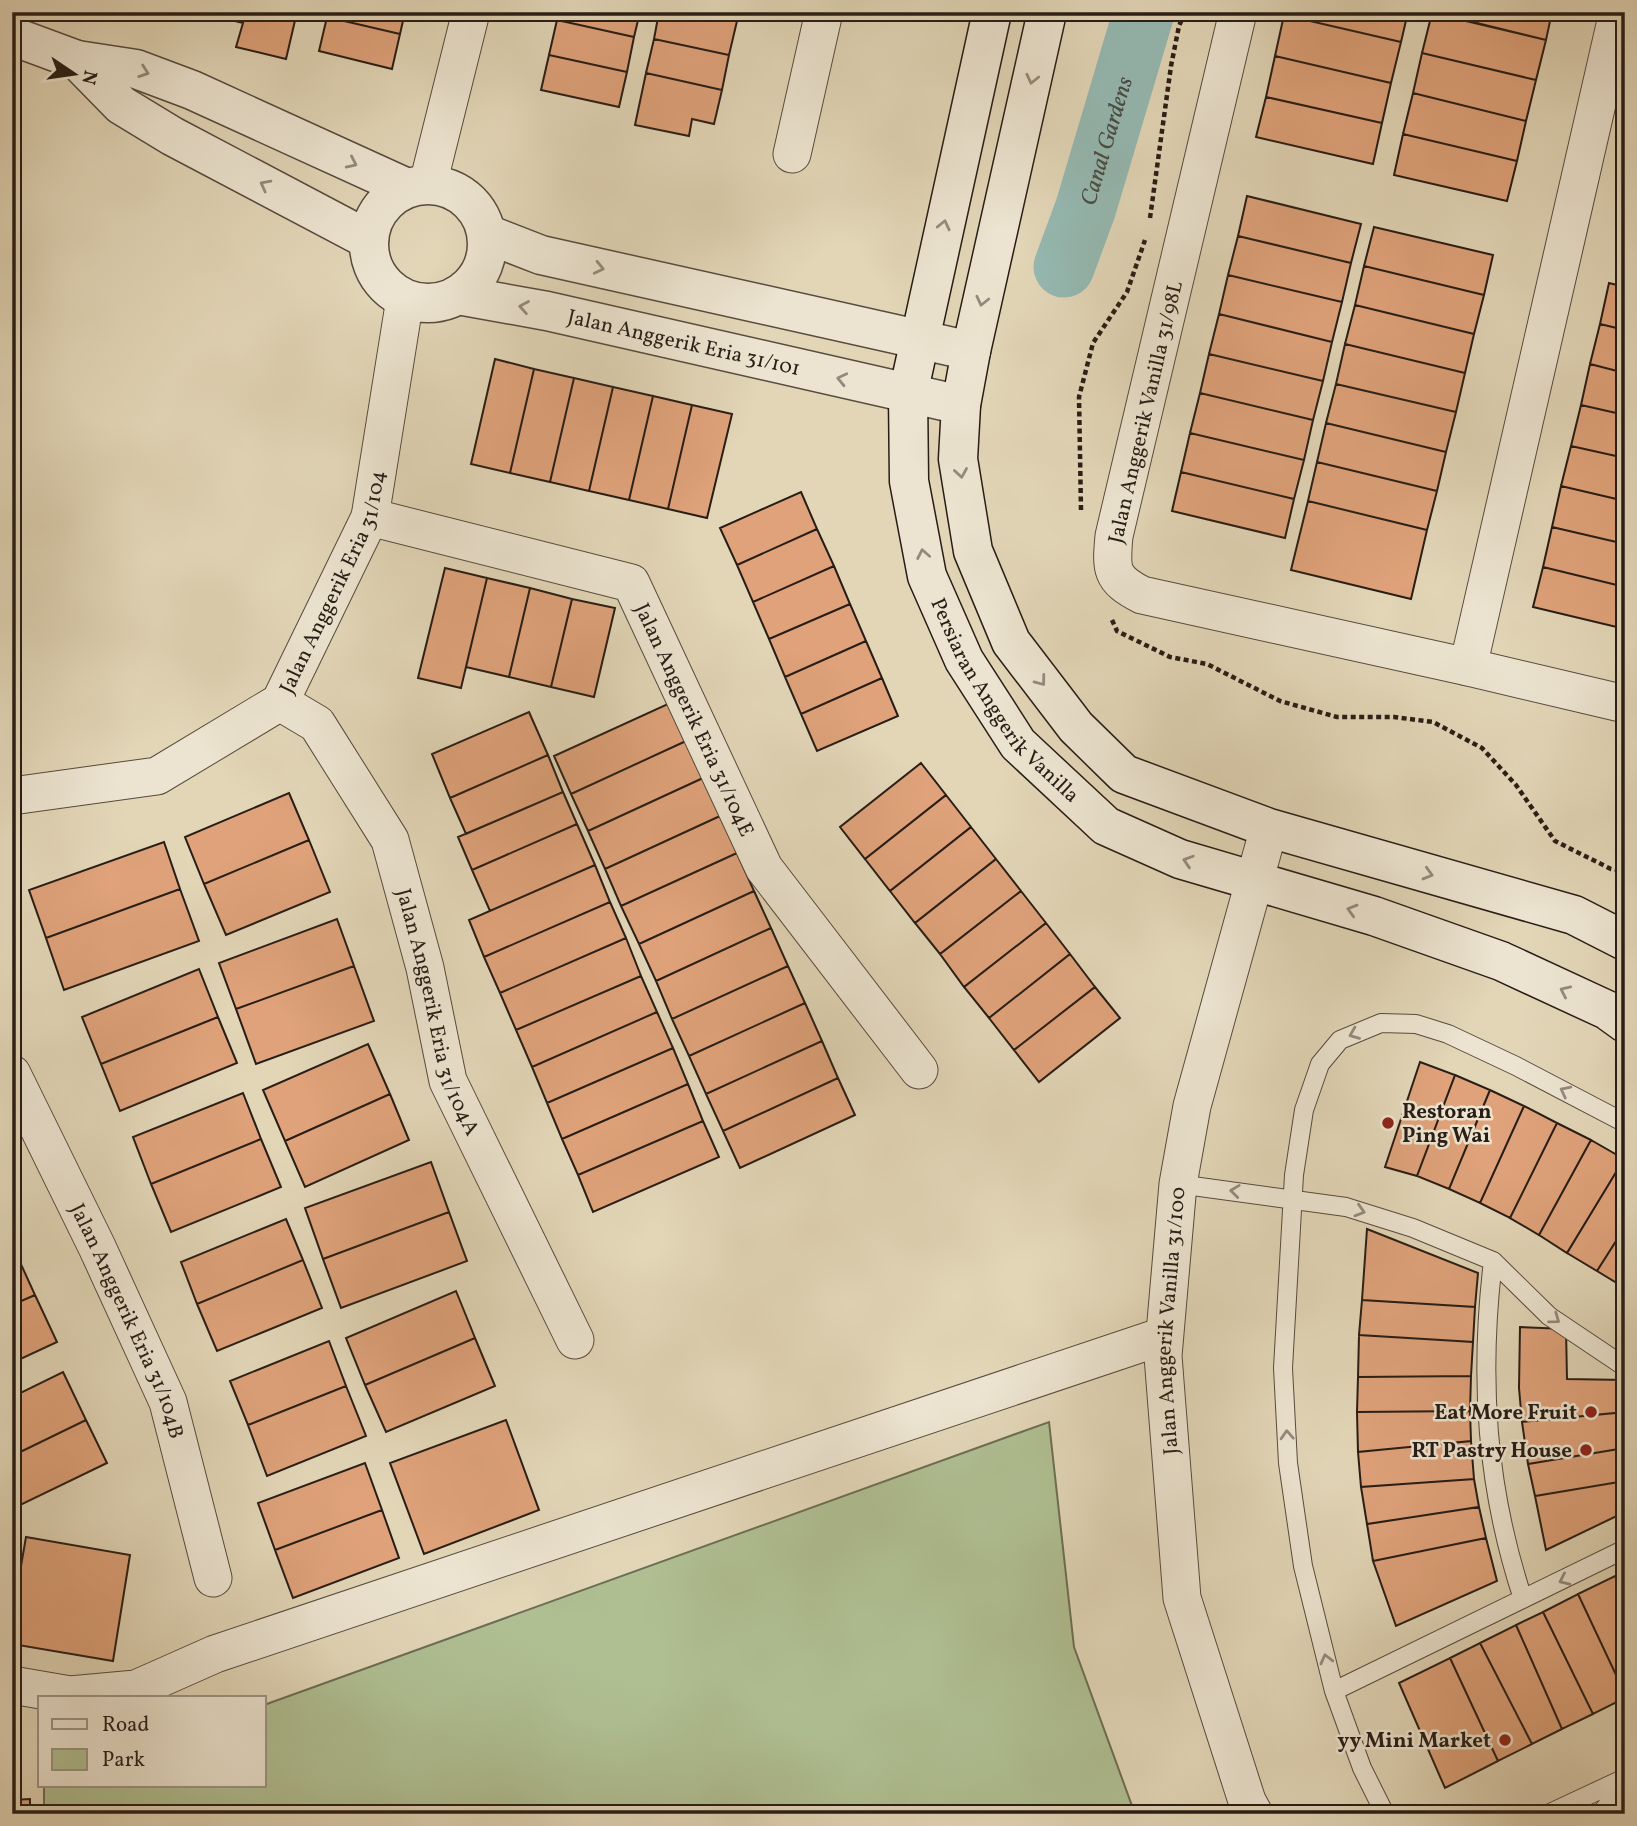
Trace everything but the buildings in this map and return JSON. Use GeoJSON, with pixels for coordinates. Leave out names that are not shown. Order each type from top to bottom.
{"type":"FeatureCollection","features":[{"type":"Feature","properties":{"kind":"main road","name":"Persiaran Anggerik Vanilla"},"geometry":{"type":"LineString","coordinates":[[992,12],[908,394],[909,481],[927,576],[964,660],[1017,744],[1106,826],[1180,859],[1374,916],[1501,961],[1607,1010],[1625,1023]]}},
{"type":"Feature","properties":{"kind":"main road","name":"Persiaran Anggerik Vanilla"},"geometry":{"type":"LineString","coordinates":[[1047,12],[961,405],[958,459],[973,551],[1011,642],[1076,727],[1124,774],[1269,828],[1574,915],[1625,941]]}},
{"type":"Feature","properties":{"kind":"main road"},"geometry":{"type":"LineString","coordinates":[[12,36],[76,61],[136,69],[418,186],[449,188],[467,198],[480,214],[487,234],[486,258],[476,279],[458,295],[432,304],[405,299],[385,285],[373,264],[369,240],[376,217],[388,200],[418,186]]}},
{"type":"Feature","properties":{"kind":"main road"},"geometry":{"type":"LineString","coordinates":[[76,61],[121,105],[172,136],[369,240]]}},
{"type":"Feature","properties":{"kind":"main road"},"geometry":{"type":"LineString","coordinates":[[487,234],[541,255],[971,351]]}},
{"type":"Feature","properties":{"kind":"main road","name":"Jalan Anggerik Eria 31/101"},"geometry":{"type":"LineString","coordinates":[[458,295],[547,311],[961,405]]}},
{"type":"Feature","properties":{"kind":"street"},"geometry":{"type":"LineString","coordinates":[[418,186],[471,12]]}},
{"type":"Feature","properties":{"kind":"street"},"geometry":{"type":"LineString","coordinates":[[792,154],[824,12]]}},
{"type":"Feature","properties":{"kind":"street","name":"Jalan Anggerik Vanilla 31/98L"},"geometry":{"type":"LineString","coordinates":[[1238,12],[1114,536],[1112,566],[1117,579],[1142,596],[1625,704]]}},
{"type":"Feature","properties":{"kind":"street"},"geometry":{"type":"LineString","coordinates":[[1468,667],[1618,12]]}},
{"type":"Feature","properties":{"kind":"street","name":"Jalan Anggerik Eria 31/104"},"geometry":{"type":"LineString","coordinates":[[12,796],[157,776],[280,702],[370,517],[405,299]]}},
{"type":"Feature","properties":{"kind":"street","name":"Jalan Anggerik Eria 31/104E"},"geometry":{"type":"LineString","coordinates":[[370,517],[631,583],[764,868],[919,1070]]}},
{"type":"Feature","properties":{"kind":"street","name":"Jalan Anggerik Eria 31/104A"},"geometry":{"type":"LineString","coordinates":[[280,702],[317,724],[390,840],[425,968],[448,1081],[575,1340]]}},
{"type":"Feature","properties":{"kind":"street","name":"Jalan Anggerik Vanilla 31/100"},"geometry":{"type":"LineString","coordinates":[[1254,1814],[1247,1801],[1182,1598],[1163,1336],[1178,1184],[1192,1106],[1269,828]]}},
{"type":"Feature","properties":{"kind":"street","name":"Jalan Anggerik Eria 31/104B"},"geometry":{"type":"LineString","coordinates":[[12,1074],[97,1247],[168,1402],[213,1578]]}},
{"type":"Feature","properties":{"kind":"street"},"geometry":{"type":"LineString","coordinates":[[12,1685],[70,1695],[136,1689],[215,1654],[1163,1336]]}},
{"type":"Feature","properties":{"kind":"lane"},"geometry":{"type":"LineString","coordinates":[[1385,1814],[1362,1768],[1334,1691],[1303,1566],[1288,1463],[1283,1368],[1294,1175],[1304,1110],[1320,1064],[1340,1040],[1381,1023],[1416,1024],[1448,1034],[1516,1066],[1625,1124]]}},
{"type":"Feature","properties":{"kind":"lane"},"geometry":{"type":"LineString","coordinates":[[1178,1184],[1346,1207],[1413,1228],[1493,1261],[1549,1316],[1625,1367]]}},
{"type":"Feature","properties":{"kind":"lane"},"geometry":{"type":"LineString","coordinates":[[1493,1261],[1487,1308],[1485,1372],[1493,1486],[1508,1555],[1523,1599]]}},
{"type":"Feature","properties":{"kind":"lane"},"geometry":{"type":"LineString","coordinates":[[1334,1691],[1625,1549]]}},
{"type":"Feature","properties":{"kind":"lane"},"geometry":{"type":"LineString","coordinates":[[1548,1814],[1625,1778]]}},
{"type":"Feature","properties":{"kind":"lane"},"geometry":{"type":"LineString","coordinates":[[1600,1814],[1625,1786]]}},
{"type":"Feature","properties":{"kind":"path"},"geometry":{"type":"LineString","coordinates":[[1081,522],[1079,397],[1093,343],[1127,292],[1148,230],[1171,66],[1179,26],[1185,12]]}},
{"type":"Feature","properties":{"kind":"path"},"geometry":{"type":"LineString","coordinates":[[1111,619],[1117,631],[1170,657],[1207,664],[1280,701],[1336,717],[1394,717],[1433,722],[1482,748],[1516,785],[1555,841],[1611,869],[1625,871]]}},
{"type":"Feature","properties":{"kind":"green space"},"geometry":{"type":"Polygon","coordinates":[[[1049,1422],[1074,1647],[1135,1814],[44,1814],[44,1787],[266,1787],[266,1704],[1049,1422]]]}},
{"type":"Feature","properties":{"kind":"waterway","name":"Canal Gardens"},"geometry":{"type":"LineString","coordinates":[[1064,267],[1086,207],[1144,12]]}},
{"type":"Feature","properties":{"kind":"place","name":"Restoran Ping Wai"},"geometry":{"type":"Point","coordinates":[1388,1123]}},
{"type":"Feature","properties":{"kind":"place","name":"Eat More Fruit"},"geometry":{"type":"Point","coordinates":[1591,1412]}},
{"type":"Feature","properties":{"kind":"place","name":"RT Pastry House"},"geometry":{"type":"Point","coordinates":[1586,1450]}},
{"type":"Feature","properties":{"kind":"place","name":"yy Mini Market"},"geometry":{"type":"Point","coordinates":[1505,1740]}}]}
